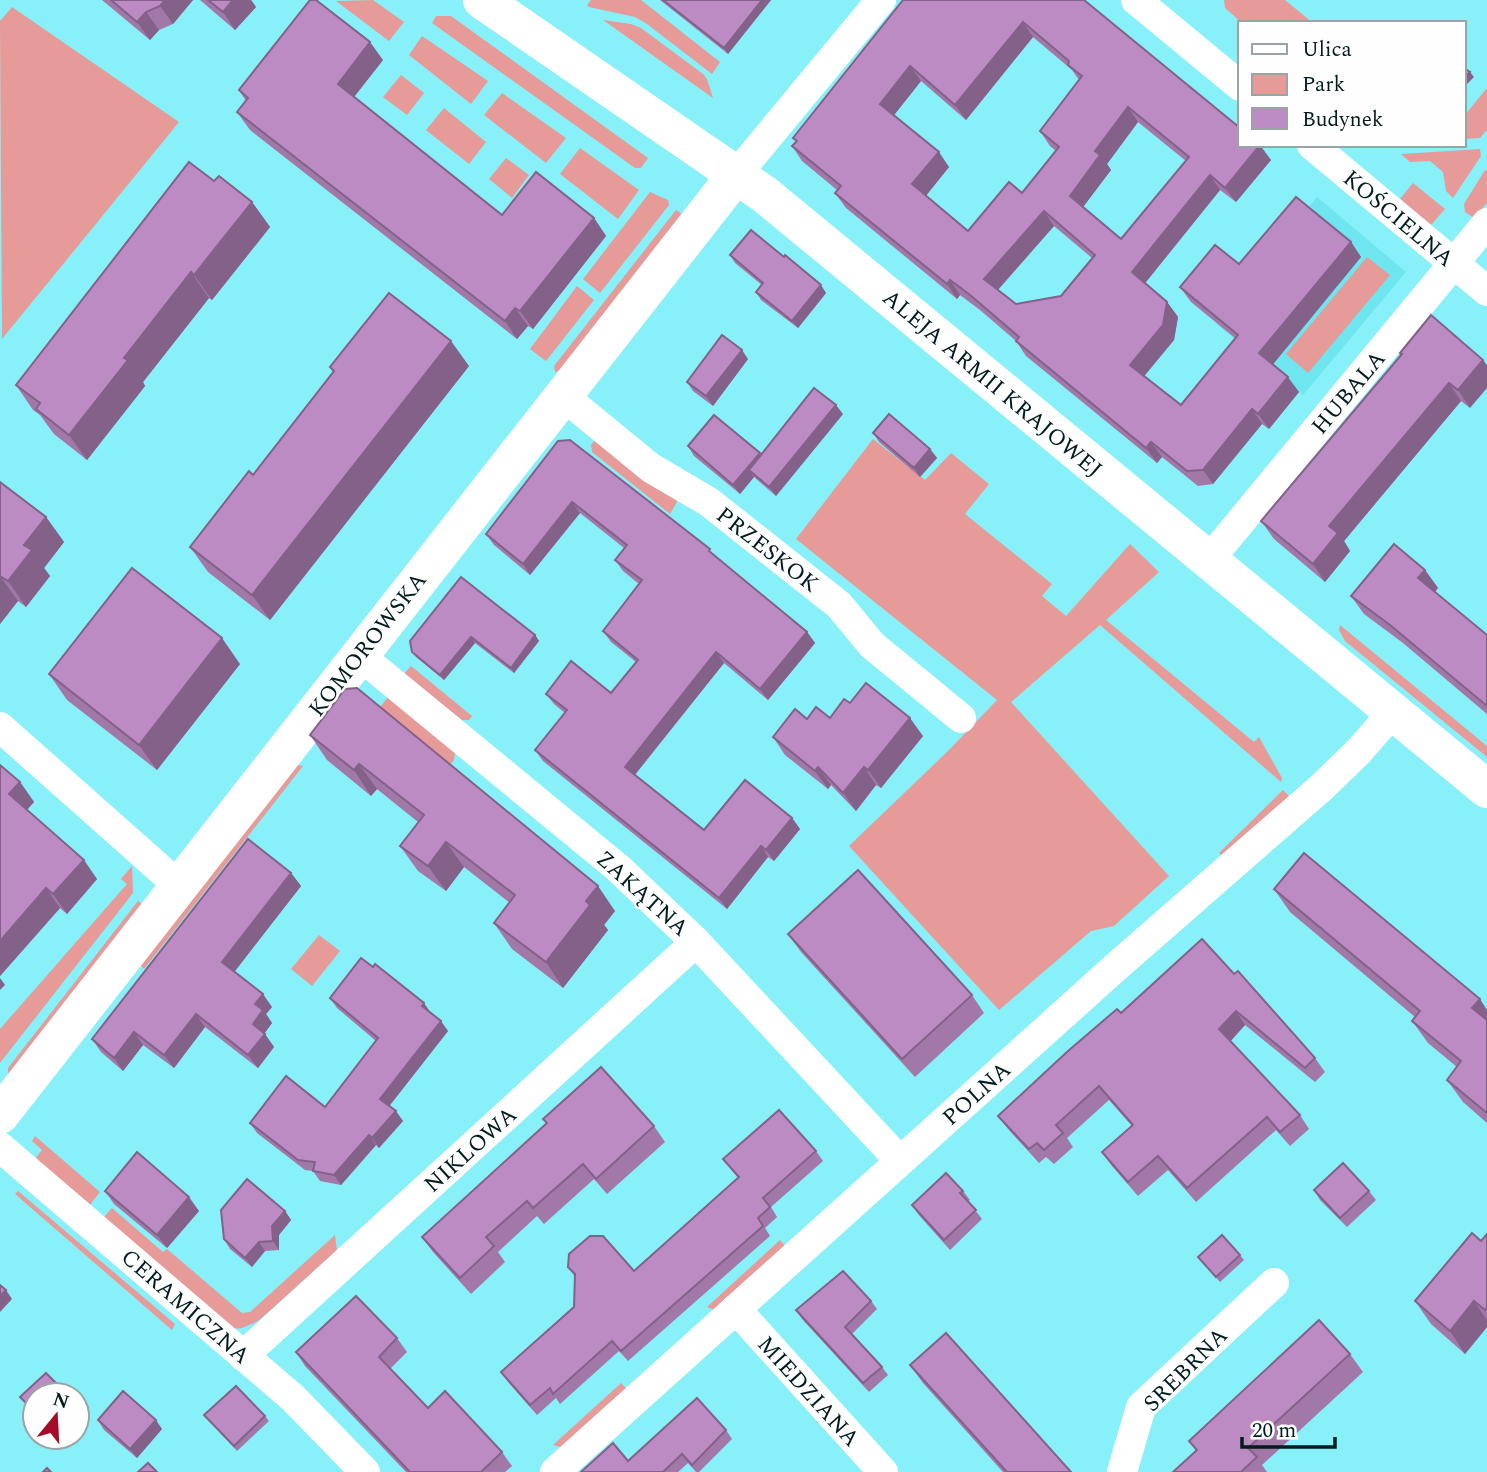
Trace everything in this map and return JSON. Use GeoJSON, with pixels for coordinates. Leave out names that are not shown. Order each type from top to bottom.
{"type":"FeatureCollection","features":[{"type":"Feature","properties":{"kind":"street","name":"ALEJA ARMII KRAJOWEJ"},"geometry":{"type":"LineString","coordinates":[[482,0],[772,200],[1487,789]]}},
{"type":"Feature","properties":{"kind":"street"},"geometry":{"type":"LineString","coordinates":[[736,175],[881,0]]}},
{"type":"Feature","properties":{"kind":"street"},"geometry":{"type":"LineString","coordinates":[[1136,0],[1238,84]]}},
{"type":"Feature","properties":{"kind":"street","name":"KOŚCIELNA"},"geometry":{"type":"LineString","coordinates":[[1314,147],[1487,291]]}},
{"type":"Feature","properties":{"kind":"street","name":"KOMOROWSKA"},"geometry":{"type":"LineString","coordinates":[[0,1115],[736,175]]}},
{"type":"Feature","properties":{"kind":"street","name":"HUBALA"},"geometry":{"type":"LineString","coordinates":[[1209,560],[1487,223]]}},
{"type":"Feature","properties":{"kind":"street","name":"PRZESKOK"},"geometry":{"type":"LineString","coordinates":[[560,398],[573,404],[651,468],[709,502],[839,605],[872,646],[961,718]]}},
{"type":"Feature","properties":{"kind":"street","name":"ZAKĄTNA"},"geometry":{"type":"LineString","coordinates":[[359,655],[618,868],[696,942],[901,1161]]}},
{"type":"Feature","properties":{"kind":"street","name":"POLNA"},"geometry":{"type":"LineString","coordinates":[[555,1472],[1125,958],[1322,787],[1359,751],[1393,712]]}},
{"type":"Feature","properties":{"kind":"street"},"geometry":{"type":"LineString","coordinates":[[0,727],[178,885]]}},
{"type":"Feature","properties":{"kind":"street","name":"NIKLOWA"},"geometry":{"type":"LineString","coordinates":[[243,1356],[696,942]]}},
{"type":"Feature","properties":{"kind":"street","name":"CERAMICZNA"},"geometry":{"type":"LineString","coordinates":[[0,1147],[293,1398],[365,1472]]}},
{"type":"Feature","properties":{"kind":"street","name":"SREBRNA"},"geometry":{"type":"LineString","coordinates":[[1122,1472],[1141,1407],[1274,1283]]}},
{"type":"Feature","properties":{"kind":"street","name":"MIEDZIANA"},"geometry":{"type":"LineString","coordinates":[[736,1309],[883,1472]]}},
{"type":"Feature","properties":{"kind":"shaded area"},"geometry":{"type":"Polygon","coordinates":[[[1317,197],[1406,272],[1303,395],[1215,323],[1317,197]]]}},
{"type":"Feature","properties":{"kind":"green space"},"geometry":{"type":"Polygon","coordinates":[[[373,0],[404,22],[389,41],[336,1],[373,0]]]}},
{"type":"Feature","properties":{"kind":"green space"},"geometry":{"type":"Polygon","coordinates":[[[591,0],[641,0],[720,62],[712,74],[647,24],[635,17],[589,7],[587,5],[591,0]]]}},
{"type":"Feature","properties":{"kind":"green space"},"geometry":{"type":"Polygon","coordinates":[[[1224,0],[1285,0],[1311,21],[1240,21],[1225,8],[1224,0]]]}},
{"type":"Feature","properties":{"kind":"green space"},"geometry":{"type":"Polygon","coordinates":[[[12,7],[179,122],[2,339],[0,21],[12,7]]]}},
{"type":"Feature","properties":{"kind":"green space"},"geometry":{"type":"Polygon","coordinates":[[[436,16],[451,16],[648,158],[641,168],[635,168],[432,23],[436,16]]]}},
{"type":"Feature","properties":{"kind":"green space"},"geometry":{"type":"Polygon","coordinates":[[[603,20],[641,28],[703,74],[713,98],[603,20]]]}},
{"type":"Feature","properties":{"kind":"green space"},"geometry":{"type":"Polygon","coordinates":[[[422,36],[488,81],[471,104],[409,55],[422,36]]]}},
{"type":"Feature","properties":{"kind":"green space"},"geometry":{"type":"Polygon","coordinates":[[[401,75],[424,93],[407,115],[383,97],[401,75]]]}},
{"type":"Feature","properties":{"kind":"green space"},"geometry":{"type":"Polygon","coordinates":[[[1487,88],[1487,130],[1480,138],[1466,139],[1466,114],[1487,88]]]}},
{"type":"Feature","properties":{"kind":"green space"},"geometry":{"type":"Polygon","coordinates":[[[502,93],[566,138],[546,163],[484,115],[502,93]]]}},
{"type":"Feature","properties":{"kind":"green space"},"geometry":{"type":"Polygon","coordinates":[[[444,108],[486,142],[469,164],[426,130],[444,108]]]}},
{"type":"Feature","properties":{"kind":"green space"},"geometry":{"type":"Polygon","coordinates":[[[580,148],[639,190],[618,219],[560,174],[580,148]]]}},
{"type":"Feature","properties":{"kind":"green space"},"geometry":{"type":"Polygon","coordinates":[[[1480,149],[1481,156],[1453,198],[1446,191],[1443,172],[1430,161],[1410,162],[1401,154],[1480,149]]]}},
{"type":"Feature","properties":{"kind":"green space"},"geometry":{"type":"Polygon","coordinates":[[[506,158],[529,175],[512,198],[489,179],[506,158]]]}},
{"type":"Feature","properties":{"kind":"green space"},"geometry":{"type":"Polygon","coordinates":[[[1485,170],[1487,203],[1474,218],[1465,212],[1464,204],[1485,170]]]}},
{"type":"Feature","properties":{"kind":"green space"},"geometry":{"type":"Polygon","coordinates":[[[1413,183],[1445,209],[1431,225],[1400,199],[1413,183]]]}},
{"type":"Feature","properties":{"kind":"green space"},"geometry":{"type":"Polygon","coordinates":[[[650,192],[668,200],[669,205],[600,293],[583,279],[650,192]]]}},
{"type":"Feature","properties":{"kind":"green space"},"geometry":{"type":"Polygon","coordinates":[[[676,210],[682,214],[559,371],[555,372],[554,366],[676,210]]]}},
{"type":"Feature","properties":{"kind":"green space"},"geometry":{"type":"Polygon","coordinates":[[[1367,257],[1390,275],[1308,373],[1286,354],[1367,257]]]}},
{"type":"Feature","properties":{"kind":"green space"},"geometry":{"type":"Polygon","coordinates":[[[577,286],[594,300],[546,361],[530,349],[577,286]]]}},
{"type":"Feature","properties":{"kind":"green space"},"geometry":{"type":"Polygon","coordinates":[[[597,438],[676,495],[677,502],[670,514],[592,452],[591,445],[597,438]]]}},
{"type":"Feature","properties":{"kind":"green space"},"geometry":{"type":"Polygon","coordinates":[[[873,439],[925,480],[951,453],[989,484],[965,514],[1052,584],[1042,596],[1066,616],[1130,544],[1159,572],[1106,620],[1254,742],[1259,737],[1282,778],[1281,782],[1100,625],[1011,702],[1169,876],[1114,926],[1091,931],[999,1010],[849,846],[997,700],[796,539],[873,439]]]}},
{"type":"Feature","properties":{"kind":"green space"},"geometry":{"type":"Polygon","coordinates":[[[1340,625],[1487,746],[1487,757],[1345,641],[1339,630],[1340,625]]]}},
{"type":"Feature","properties":{"kind":"green space"},"geometry":{"type":"Polygon","coordinates":[[[411,666],[472,716],[469,720],[462,720],[404,674],[411,666]]]}},
{"type":"Feature","properties":{"kind":"green space"},"geometry":{"type":"Polygon","coordinates":[[[388,697],[455,752],[454,760],[446,770],[374,706],[381,706],[388,697]]]}},
{"type":"Feature","properties":{"kind":"green space"},"geometry":{"type":"Polygon","coordinates":[[[291,764],[303,766],[144,969],[140,965],[291,764]]]}},
{"type":"Feature","properties":{"kind":"green space"},"geometry":{"type":"Polygon","coordinates":[[[1283,790],[1290,797],[1223,856],[1219,853],[1283,790]]]}},
{"type":"Feature","properties":{"kind":"green space"},"geometry":{"type":"Polygon","coordinates":[[[132,866],[133,893],[0,1063],[0,1029],[127,884],[121,879],[132,866]]]}},
{"type":"Feature","properties":{"kind":"green space"},"geometry":{"type":"Polygon","coordinates":[[[138,901],[144,905],[8,1076],[8,1068],[138,901]]]}},
{"type":"Feature","properties":{"kind":"green space"},"geometry":{"type":"Polygon","coordinates":[[[319,935],[340,951],[312,986],[291,969],[319,935]]]}},
{"type":"Feature","properties":{"kind":"green space"},"geometry":{"type":"Polygon","coordinates":[[[35,1136],[100,1192],[89,1206],[34,1160],[42,1150],[32,1141],[35,1136]]]}},
{"type":"Feature","properties":{"kind":"green space"},"geometry":{"type":"Polygon","coordinates":[[[18,1191],[175,1324],[172,1330],[15,1194],[18,1191]]]}},
{"type":"Feature","properties":{"kind":"green space"},"geometry":{"type":"Polygon","coordinates":[[[112,1208],[163,1252],[167,1249],[242,1313],[250,1312],[335,1235],[337,1251],[258,1321],[232,1329],[103,1218],[112,1208]]]}},
{"type":"Feature","properties":{"kind":"green space"},"geometry":{"type":"Polygon","coordinates":[[[780,1240],[786,1247],[715,1310],[707,1307],[780,1240]]]}},
{"type":"Feature","properties":{"kind":"green space"},"geometry":{"type":"Polygon","coordinates":[[[621,1383],[627,1389],[561,1447],[553,1445],[621,1383]]]}},
{"type":"Feature","properties":{"kind":"building"},"geometry":{"type":"Polygon","coordinates":[[[111,0],[165,0],[160,6],[146,12],[137,22],[111,0]]]}},
{"type":"Feature","properties":{"kind":"building"},"geometry":{"type":"Polygon","coordinates":[[[208,0],[233,0],[223,12],[208,0]]]}},
{"type":"Feature","properties":{"kind":"building"},"geometry":{"type":"Polygon","coordinates":[[[310,0],[316,0],[370,42],[338,84],[502,215],[536,172],[594,218],[520,311],[515,308],[505,321],[237,112],[248,98],[239,90],[310,0]]]}},
{"type":"Feature","properties":{"kind":"building"},"geometry":{"type":"Polygon","coordinates":[[[663,0],[762,0],[724,48],[663,0]]]}},
{"type":"Feature","properties":{"kind":"building"},"geometry":{"type":"Polygon","coordinates":[[[903,0],[1084,0],[1238,126],[1238,147],[1258,147],[1225,188],[1210,175],[1132,272],[1167,302],[1163,325],[1130,365],[1181,405],[1238,335],[1180,287],[1215,245],[1239,264],[1296,197],[1351,242],[1259,353],[1288,377],[1258,414],[1252,409],[1203,470],[1187,471],[1151,442],[1146,448],[1016,341],[1019,337],[970,295],[950,280],[947,284],[835,193],[841,186],[792,146],[797,141],[793,138],[903,0]],[[1023,22],[955,105],[910,66],[880,104],[939,152],[912,184],[968,231],[1009,182],[1022,193],[1059,147],[1040,131],[1082,76],[1068,65],[1069,61],[1023,22]],[[1128,107],[1095,151],[1100,155],[1070,196],[1121,239],[1189,157],[1128,107]],[[1044,211],[984,279],[1016,304],[1061,296],[1095,255],[1044,211]]]}},
{"type":"Feature","properties":{"kind":"building"},"geometry":{"type":"Polygon","coordinates":[[[189,162],[214,181],[219,176],[252,202],[194,275],[191,272],[124,358],[128,360],[69,435],[36,409],[40,403],[16,385],[189,162]]]}},
{"type":"Feature","properties":{"kind":"building"},"geometry":{"type":"Polygon","coordinates":[[[751,230],[821,285],[792,321],[756,292],[763,283],[730,255],[751,230]]]}},
{"type":"Feature","properties":{"kind":"building"},"geometry":{"type":"Polygon","coordinates":[[[389,293],[451,341],[252,595],[190,547],[249,471],[253,475],[334,371],[330,367],[389,293]]]}},
{"type":"Feature","properties":{"kind":"building"},"geometry":{"type":"Polygon","coordinates":[[[1431,315],[1483,360],[1458,390],[1449,383],[1329,526],[1338,533],[1313,564],[1261,521],[1402,354],[1400,353],[1431,315]]]}},
{"type":"Feature","properties":{"kind":"building"},"geometry":{"type":"Polygon","coordinates":[[[722,335],[742,350],[706,396],[687,382],[722,335]]]}},
{"type":"Feature","properties":{"kind":"building"},"geometry":{"type":"Polygon","coordinates":[[[814,388],[836,405],[769,487],[749,470],[814,388]]]}},
{"type":"Feature","properties":{"kind":"building"},"geometry":{"type":"Polygon","coordinates":[[[889,414],[930,449],[914,468],[873,433],[889,414]]]}},
{"type":"Feature","properties":{"kind":"building"},"geometry":{"type":"Polygon","coordinates":[[[714,415],[760,453],[733,485],[688,446],[714,415]]]}},
{"type":"Feature","properties":{"kind":"building"},"geometry":{"type":"Polygon","coordinates":[[[570,440],[710,549],[709,551],[807,632],[760,689],[716,652],[625,767],[704,830],[745,780],[792,818],[766,850],[761,846],[719,898],[535,750],[567,710],[546,694],[571,661],[611,693],[638,660],[603,631],[642,580],[615,560],[627,545],[572,502],[523,564],[486,534],[558,441],[570,440]]]}},
{"type":"Feature","properties":{"kind":"building"},"geometry":{"type":"Polygon","coordinates":[[[0,482],[46,517],[24,545],[32,550],[8,581],[0,576],[0,482]]]}},
{"type":"Feature","properties":{"kind":"building"},"geometry":{"type":"Polygon","coordinates":[[[1394,544],[1425,570],[1418,578],[1487,635],[1487,706],[1351,596],[1394,544]]]}},
{"type":"Feature","properties":{"kind":"building"},"geometry":{"type":"Polygon","coordinates":[[[132,568],[222,638],[139,745],[49,674],[132,568]]]}},
{"type":"Feature","properties":{"kind":"building"},"geometry":{"type":"Polygon","coordinates":[[[461,577],[535,635],[511,668],[471,637],[440,675],[412,652],[410,641],[461,577]]]}},
{"type":"Feature","properties":{"kind":"building"},"geometry":{"type":"Polygon","coordinates":[[[866,683],[910,718],[868,770],[864,767],[843,793],[818,767],[815,771],[773,737],[795,709],[807,719],[816,707],[830,718],[844,699],[850,703],[866,683]]]}},
{"type":"Feature","properties":{"kind":"building"},"geometry":{"type":"Polygon","coordinates":[[[357,688],[598,886],[586,901],[590,905],[546,962],[494,923],[515,895],[446,842],[428,866],[400,846],[424,815],[359,764],[354,770],[310,735],[345,689],[357,688]]]}},
{"type":"Feature","properties":{"kind":"building"},"geometry":{"type":"Polygon","coordinates":[[[0,765],[20,782],[9,794],[84,860],[53,894],[46,888],[0,941],[0,765]]]}},
{"type":"Feature","properties":{"kind":"building"},"geometry":{"type":"Polygon","coordinates":[[[248,839],[291,873],[222,962],[263,994],[255,1004],[263,1010],[253,1024],[265,1034],[248,1055],[196,1014],[164,1055],[134,1032],[114,1058],[92,1039],[248,839]]]}},
{"type":"Feature","properties":{"kind":"building"},"geometry":{"type":"Polygon","coordinates":[[[1304,853],[1480,999],[1472,1008],[1487,1020],[1487,1113],[1447,1080],[1461,1061],[1412,1021],[1420,1011],[1274,889],[1304,853]]]}},
{"type":"Feature","properties":{"kind":"building"},"geometry":{"type":"Polygon","coordinates":[[[858,870],[972,995],[902,1059],[788,934],[858,870]]]}},
{"type":"Feature","properties":{"kind":"building"},"geometry":{"type":"Polygon","coordinates":[[[1202,939],[1234,974],[1238,971],[1315,1058],[1305,1068],[1236,1011],[1219,1029],[1300,1115],[1280,1132],[1267,1117],[1187,1188],[1158,1156],[1128,1182],[1102,1152],[1133,1125],[1099,1086],[1056,1125],[1063,1133],[1044,1150],[1037,1143],[1029,1149],[998,1116],[1068,1051],[1117,1009],[1121,1013],[1202,939]]]}},
{"type":"Feature","properties":{"kind":"building"},"geometry":{"type":"Polygon","coordinates":[[[361,958],[373,967],[375,964],[424,1003],[422,1006],[441,1021],[380,1099],[396,1111],[372,1138],[369,1135],[334,1175],[313,1171],[315,1162],[298,1160],[250,1123],[286,1076],[325,1107],[378,1038],[330,998],[361,958]]]}},
{"type":"Feature","properties":{"kind":"building"},"geometry":{"type":"Polygon","coordinates":[[[601,1067],[654,1126],[596,1179],[583,1164],[533,1208],[527,1201],[486,1237],[494,1246],[460,1278],[422,1237],[547,1123],[543,1119],[601,1067]]]}},
{"type":"Feature","properties":{"kind":"building"},"geometry":{"type":"Polygon","coordinates":[[[779,1110],[816,1151],[763,1198],[770,1207],[758,1218],[763,1226],[621,1351],[612,1341],[553,1394],[550,1388],[530,1405],[501,1372],[574,1307],[575,1274],[568,1267],[569,1254],[590,1236],[603,1236],[634,1271],[739,1177],[723,1159],[779,1110]]]}},
{"type":"Feature","properties":{"kind":"building"},"geometry":{"type":"Polygon","coordinates":[[[137,1152],[189,1197],[157,1235],[105,1191],[137,1152]]]}},
{"type":"Feature","properties":{"kind":"building"},"geometry":{"type":"Polygon","coordinates":[[[1343,1163],[1369,1191],[1340,1218],[1314,1190],[1343,1163]]]}},
{"type":"Feature","properties":{"kind":"building"},"geometry":{"type":"Polygon","coordinates":[[[946,1173],[976,1210],[944,1240],[912,1205],[946,1173]]]}},
{"type":"Feature","properties":{"kind":"building"},"geometry":{"type":"Polygon","coordinates":[[[247,1179],[285,1211],[272,1226],[273,1241],[259,1242],[245,1258],[224,1239],[221,1210],[247,1179]]]}},
{"type":"Feature","properties":{"kind":"building"},"geometry":{"type":"Polygon","coordinates":[[[1472,1233],[1481,1241],[1487,1234],[1487,1307],[1485,1310],[1474,1301],[1450,1331],[1415,1301],[1472,1233]]]}},
{"type":"Feature","properties":{"kind":"building"},"geometry":{"type":"Polygon","coordinates":[[[1222,1235],[1240,1255],[1216,1277],[1198,1257],[1222,1235]]]}},
{"type":"Feature","properties":{"kind":"building"},"geometry":{"type":"Polygon","coordinates":[[[843,1271],[871,1301],[845,1327],[882,1367],[863,1383],[796,1310],[843,1271]]]}},
{"type":"Feature","properties":{"kind":"building"},"geometry":{"type":"Polygon","coordinates":[[[0,1285],[6,1290],[0,1296],[0,1285]]]}},
{"type":"Feature","properties":{"kind":"building"},"geometry":{"type":"Polygon","coordinates":[[[356,1296],[397,1338],[379,1357],[428,1408],[445,1391],[502,1452],[481,1472],[410,1472],[296,1352],[356,1296]]]}},
{"type":"Feature","properties":{"kind":"building"},"geometry":{"type":"Polygon","coordinates":[[[1319,1320],[1350,1354],[1248,1448],[1257,1457],[1241,1472],[1173,1472],[1197,1450],[1189,1441],[1319,1320]]]}},
{"type":"Feature","properties":{"kind":"building"},"geometry":{"type":"Polygon","coordinates":[[[946,1333],[1071,1472],[1007,1472],[910,1365],[946,1333]]]}},
{"type":"Feature","properties":{"kind":"building"},"geometry":{"type":"Polygon","coordinates":[[[46,1373],[54,1381],[37,1381],[46,1373]]]}},
{"type":"Feature","properties":{"kind":"building"},"geometry":{"type":"Polygon","coordinates":[[[236,1386],[265,1416],[234,1446],[204,1415],[236,1386]]]}},
{"type":"Feature","properties":{"kind":"building"},"geometry":{"type":"Polygon","coordinates":[[[123,1391],[156,1420],[130,1449],[98,1420],[123,1391]]]}},
{"type":"Feature","properties":{"kind":"building"},"geometry":{"type":"Polygon","coordinates":[[[697,1398],[726,1430],[692,1465],[682,1454],[663,1472],[581,1472],[613,1443],[628,1461],[697,1398]]]}},
{"type":"Feature","properties":{"kind":"building"},"geometry":{"type":"Polygon","coordinates":[[[148,1463],[157,1472],[138,1472],[148,1463]]]}}]}
